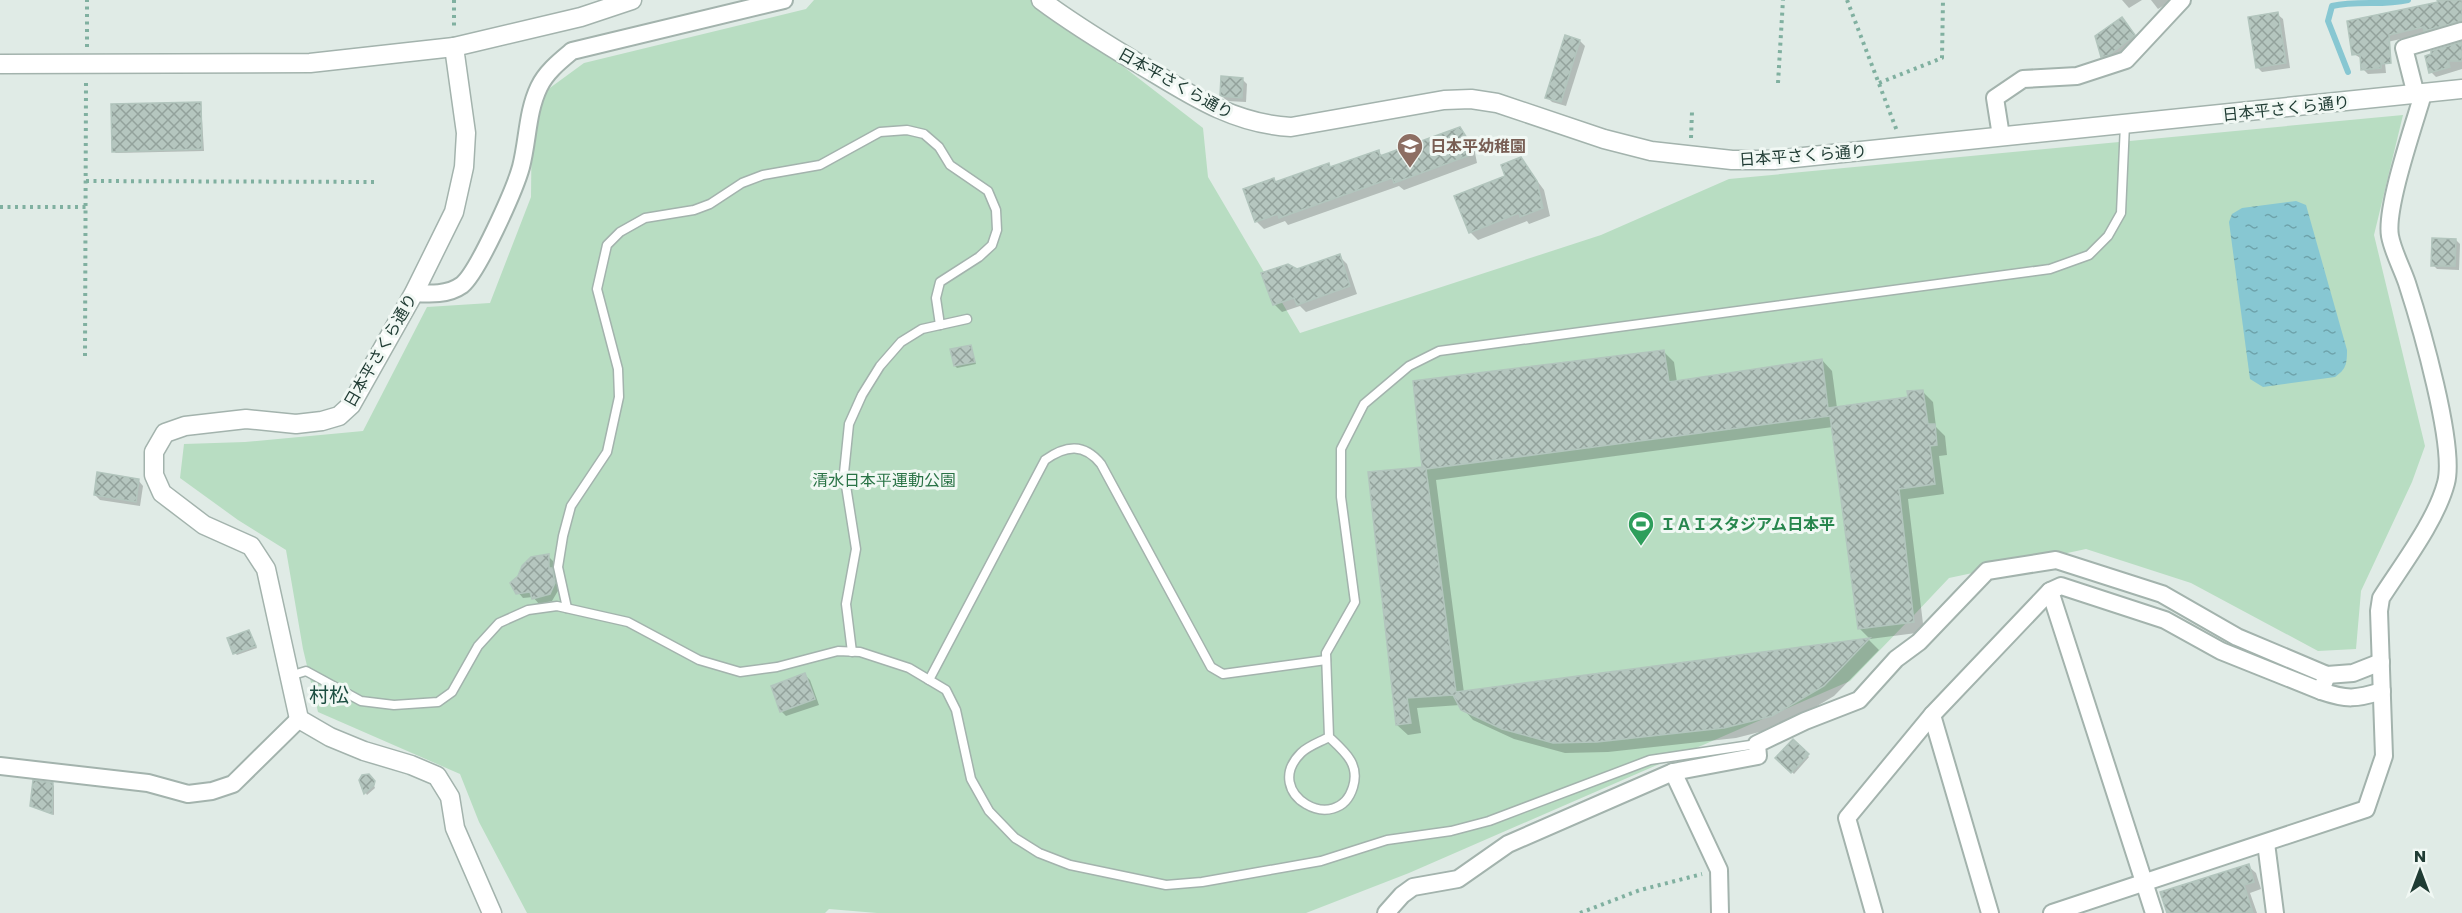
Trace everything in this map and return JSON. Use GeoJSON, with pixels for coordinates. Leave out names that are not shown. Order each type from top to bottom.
{"type":"FeatureCollection","features":[{"type":"Feature","properties":{"kind":"street"},"geometry":{"type":"LineString","coordinates":[[0,64],[310,63],[454,47],[581,17],[632,0]]}},
{"type":"Feature","properties":{"kind":"street"},"geometry":{"type":"LineString","coordinates":[[414,293],[431,295],[450,291],[463,284],[473,272],[514,188],[522,166],[532,101],[540,84],[556,64],[572,51],[784,0]]}},
{"type":"Feature","properties":{"kind":"street","name":"日本平さくら通り"},"geometry":{"type":"LineString","coordinates":[[1041,0],[1072,23],[1209,106],[1258,123],[1291,127],[1444,100],[1472,99],[1497,103],[1623,144],[1691,157],[1774,160],[2462,89]]}},
{"type":"Feature","properties":{"kind":"street"},"geometry":{"type":"LineString","coordinates":[[2001,136],[1995,98],[2023,79],[2077,76],[2126,60],[2182,0]]}},
{"type":"Feature","properties":{"kind":"street"},"geometry":{"type":"LineString","coordinates":[[2052,913],[2366,809],[2384,756],[2379,611],[2381,598],[2424,531],[2447,482],[2446,442],[2433,378],[2408,286],[2390,234],[2394,198],[2420,94],[2404,48],[2462,32]]}},
{"type":"Feature","properties":{"kind":"street","name":"日本平さくら通り"},"geometry":{"type":"LineString","coordinates":[[299,719],[266,568],[250,546],[204,525],[162,493],[154,475],[154,452],[165,434],[185,426],[246,419],[296,424],[339,416],[351,405],[414,293],[454,212],[464,166],[466,133],[454,47]]}},
{"type":"Feature","properties":{"kind":"street"},"geometry":{"type":"LineString","coordinates":[[1386,913],[1402,895],[1413,887],[1458,879],[1508,844],[1673,772],[1758,756],[1757,744],[1859,700],[1896,659],[1919,642],[1987,571],[2056,560],[2162,594],[2237,637],[2327,675],[2354,673],[2381,662]]}},
{"type":"Feature","properties":{"kind":"street"},"geometry":{"type":"LineString","coordinates":[[1874,913],[1847,818],[1932,715],[2049,591],[2061,586],[2165,620],[2222,651],[2343,699],[2358,699],[2382,692]]}},
{"type":"Feature","properties":{"kind":"street"},"geometry":{"type":"LineString","coordinates":[[2049,591],[2154,913]]}},
{"type":"Feature","properties":{"kind":"street"},"geometry":{"type":"LineString","coordinates":[[2321,691],[2327,675]]}},
{"type":"Feature","properties":{"kind":"street"},"geometry":{"type":"LineString","coordinates":[[1932,715],[1990,913]]}},
{"type":"Feature","properties":{"kind":"street"},"geometry":{"type":"LineString","coordinates":[[0,766],[148,783],[188,794],[212,791],[233,784],[299,719],[364,751],[411,765],[437,776],[450,797],[455,828],[492,913]]}},
{"type":"Feature","properties":{"kind":"street"},"geometry":{"type":"LineString","coordinates":[[1673,772],[1719,870],[1720,913]]}},
{"type":"Feature","properties":{"kind":"street"},"geometry":{"type":"LineString","coordinates":[[2266,843],[2275,913]]}},
{"type":"Feature","properties":{"kind":"lane"},"geometry":{"type":"LineString","coordinates":[[1329,737],[1303,751],[1293,763],[1290,779],[1295,796],[1308,808],[1325,810],[1340,804],[1351,793],[1357,776],[1350,756],[1329,737],[1326,653],[1355,602],[1341,497],[1341,449],[1364,404],[1408,366],[1439,351],[2050,269],[2089,255],[2108,236],[2121,213],[2125,123]]}},
{"type":"Feature","properties":{"kind":"lane"},"geometry":{"type":"LineString","coordinates":[[567,608],[558,567],[563,536],[571,506],[607,452],[619,397],[618,369],[597,289],[607,245],[620,232],[645,218],[694,210],[710,204],[742,183],[753,179],[820,165],[880,132],[907,130],[924,134],[939,147],[950,165],[988,191],[996,210],[997,230],[992,245],[980,257],[940,282],[936,298],[940,325]]}},
{"type":"Feature","properties":{"kind":"lane"},"geometry":{"type":"LineString","coordinates":[[852,652],[846,604],[856,549],[844,473],[849,424],[862,395],[880,366],[901,342],[922,329],[967,319]]}},
{"type":"Feature","properties":{"kind":"lane"},"geometry":{"type":"LineString","coordinates":[[929,680],[1046,460],[1059,450],[1076,447],[1093,454],[1101,464],[1211,667],[1223,674],[1326,660]]}},
{"type":"Feature","properties":{"kind":"lane"},"geometry":{"type":"LineString","coordinates":[[290,676],[306,671],[362,701],[394,705],[438,702],[452,692],[478,646],[499,623],[528,610],[557,606],[628,622],[699,660],[740,672],[777,667],[838,651],[852,652],[909,668],[946,690],[956,710],[971,779],[989,812],[1015,838],[1039,853],[1070,865],[1166,885],[1202,882],[1321,861],[1387,840],[1451,831],[1489,821],[1650,760],[1757,744]]}},
{"type":"Feature","properties":{"kind":"path"},"geometry":{"type":"LineString","coordinates":[[86,356],[87,0]]}},
{"type":"Feature","properties":{"kind":"path"},"geometry":{"type":"LineString","coordinates":[[454,0],[454,47]]}},
{"type":"Feature","properties":{"kind":"path"},"geometry":{"type":"LineString","coordinates":[[1778,83],[1783,0]]}},
{"type":"Feature","properties":{"kind":"path"},"geometry":{"type":"LineString","coordinates":[[1847,0],[1903,146]]}},
{"type":"Feature","properties":{"kind":"path"},"geometry":{"type":"LineString","coordinates":[[1879,83],[1941,58],[1942,0]]}},
{"type":"Feature","properties":{"kind":"path"},"geometry":{"type":"LineString","coordinates":[[1691,157],[1692,112]]}},
{"type":"Feature","properties":{"kind":"path"},"geometry":{"type":"LineString","coordinates":[[86,181],[376,182]]}},
{"type":"Feature","properties":{"kind":"path"},"geometry":{"type":"LineString","coordinates":[[0,207],[86,207]]}},
{"type":"Feature","properties":{"kind":"path"},"geometry":{"type":"LineString","coordinates":[[1580,913],[1640,890],[1719,870]]}},
{"type":"Feature","properties":{"kind":"green space","name":"清水日本平運動公園"},"geometry":{"type":"Polygon","coordinates":[[[814,0],[1037,0],[1203,128],[1208,177],[1300,333],[1601,235],[1729,179],[2403,115],[2374,235],[2425,446],[2412,482],[2361,591],[2356,649],[2318,651],[2191,583],[2086,549],[1949,578],[1914,615],[1914,622],[1906,623],[1850,681],[1409,873],[1306,913],[877,913],[829,909],[825,913],[527,913],[479,822],[460,774],[318,712],[303,649],[286,550],[238,520],[180,478],[184,444],[245,442],[363,431],[427,307],[490,303],[531,197],[532,101],[584,63],[806,9],[814,0]]]}},
{"type":"Feature","properties":{"kind":"water"},"geometry":{"type":"Polygon","coordinates":[[[2296,201],[2306,205],[2347,350],[2346,363],[2344,369],[2335,377],[2263,387],[2250,379],[2229,222],[2232,214],[2242,208],[2296,201]]]}},
{"type":"Feature","properties":{"kind":"building"},"geometry":{"type":"Polygon","coordinates":[[[2437,0],[2462,0],[2462,21],[2424,31],[2423,27],[2389,35],[2391,63],[2381,64],[2381,68],[2361,70],[2360,54],[2352,55],[2347,21],[2438,2],[2437,0]]]}},
{"type":"Feature","properties":{"kind":"building"},"geometry":{"type":"Polygon","coordinates":[[[2278,12],[2286,63],[2256,68],[2248,17],[2278,12]]]}},
{"type":"Feature","properties":{"kind":"building"},"geometry":{"type":"Polygon","coordinates":[[[2122,17],[2135,35],[2109,55],[2101,57],[2095,36],[2122,17]]]}},
{"type":"Feature","properties":{"kind":"building"},"geometry":{"type":"Polygon","coordinates":[[[1565,35],[1580,40],[1561,102],[1545,98],[1565,35]]]}},
{"type":"Feature","properties":{"kind":"building"},"geometry":{"type":"Polygon","coordinates":[[[2462,42],[2462,61],[2448,61],[2450,67],[2429,73],[2425,56],[2431,54],[2431,51],[2462,42]]]}},
{"type":"Feature","properties":{"kind":"building"},"geometry":{"type":"Polygon","coordinates":[[[1221,76],[1243,78],[1242,98],[1220,96],[1221,76]]]}},
{"type":"Feature","properties":{"kind":"building"},"geometry":{"type":"Polygon","coordinates":[[[201,102],[202,149],[112,152],[111,104],[201,102]]]}},
{"type":"Feature","properties":{"kind":"building"},"geometry":{"type":"Polygon","coordinates":[[[1460,127],[1467,138],[1470,155],[1394,183],[1392,178],[1279,218],[1278,214],[1255,222],[1243,189],[1274,178],[1275,182],[1329,163],[1330,167],[1379,150],[1380,156],[1460,127]]]}},
{"type":"Feature","properties":{"kind":"building"},"geometry":{"type":"Polygon","coordinates":[[[1521,157],[1537,181],[1543,208],[1520,217],[1519,213],[1469,233],[1454,196],[1505,176],[1501,165],[1521,157]]]}},
{"type":"Feature","properties":{"kind":"building"},"geometry":{"type":"Polygon","coordinates":[[[2432,238],[2456,239],[2455,266],[2431,266],[2432,238]]]}},
{"type":"Feature","properties":{"kind":"building"},"geometry":{"type":"Polygon","coordinates":[[[1340,254],[1350,286],[1297,305],[1294,298],[1273,305],[1261,273],[1288,264],[1297,269],[1340,254]]]}},
{"type":"Feature","properties":{"kind":"building"},"geometry":{"type":"Polygon","coordinates":[[[971,345],[975,362],[954,366],[950,349],[971,345]]]}},
{"type":"Feature","properties":{"kind":"building"},"geometry":{"type":"Polygon","coordinates":[[[1664,350],[1669,382],[1822,359],[1828,408],[1908,397],[1907,391],[1923,390],[1928,424],[1935,424],[1937,445],[1930,446],[1935,484],[1899,489],[1914,622],[1858,629],[1830,416],[1426,469],[1456,692],[1870,638],[1824,686],[1772,716],[1724,728],[1597,742],[1553,743],[1502,729],[1461,710],[1453,695],[1407,698],[1411,723],[1396,725],[1368,472],[1422,467],[1413,381],[1664,350]]]}},
{"type":"Feature","properties":{"kind":"building"},"geometry":{"type":"Polygon","coordinates":[[[97,472],[139,479],[136,502],[94,495],[97,472]]]}},
{"type":"Feature","properties":{"kind":"building"},"geometry":{"type":"Polygon","coordinates":[[[549,554],[549,568],[552,568],[555,583],[550,594],[532,599],[530,592],[516,594],[510,583],[518,576],[522,566],[531,557],[549,554]]]}},
{"type":"Feature","properties":{"kind":"building"},"geometry":{"type":"Polygon","coordinates":[[[249,630],[256,646],[233,654],[227,638],[249,630]]]}},
{"type":"Feature","properties":{"kind":"building"},"geometry":{"type":"Polygon","coordinates":[[[805,673],[815,699],[780,712],[771,686],[805,673]]]}},
{"type":"Feature","properties":{"kind":"building"},"geometry":{"type":"Polygon","coordinates":[[[1793,739],[1809,754],[1791,773],[1775,758],[1793,739]]]}},
{"type":"Feature","properties":{"kind":"building"},"geometry":{"type":"Polygon","coordinates":[[[369,774],[375,781],[374,785],[364,794],[359,780],[362,775],[369,774]]]}},
{"type":"Feature","properties":{"kind":"building"},"geometry":{"type":"Polygon","coordinates":[[[33,780],[53,783],[52,814],[30,806],[33,780]]]}},
{"type":"Feature","properties":{"kind":"building"},"geometry":{"type":"Polygon","coordinates":[[[2249,864],[2254,882],[2244,885],[2253,913],[2167,913],[2160,892],[2249,864]]]}},
{"type":"Feature","properties":{"kind":"waterway"},"geometry":{"type":"LineString","coordinates":[[2348,72],[2328,21],[2332,6],[2408,0]]}},
{"type":"Feature","properties":{"kind":"place","name":"日本平幼稚園"},"geometry":{"type":"Point","coordinates":[1410,169]}},
{"type":"Feature","properties":{"kind":"place","name":"ＩＡＩスタジアム日本平"},"geometry":{"type":"Point","coordinates":[1641,547]}},
{"type":"Feature","properties":{"kind":"district","name":"村松"},"geometry":{"type":"Point","coordinates":[329,695]}}]}
